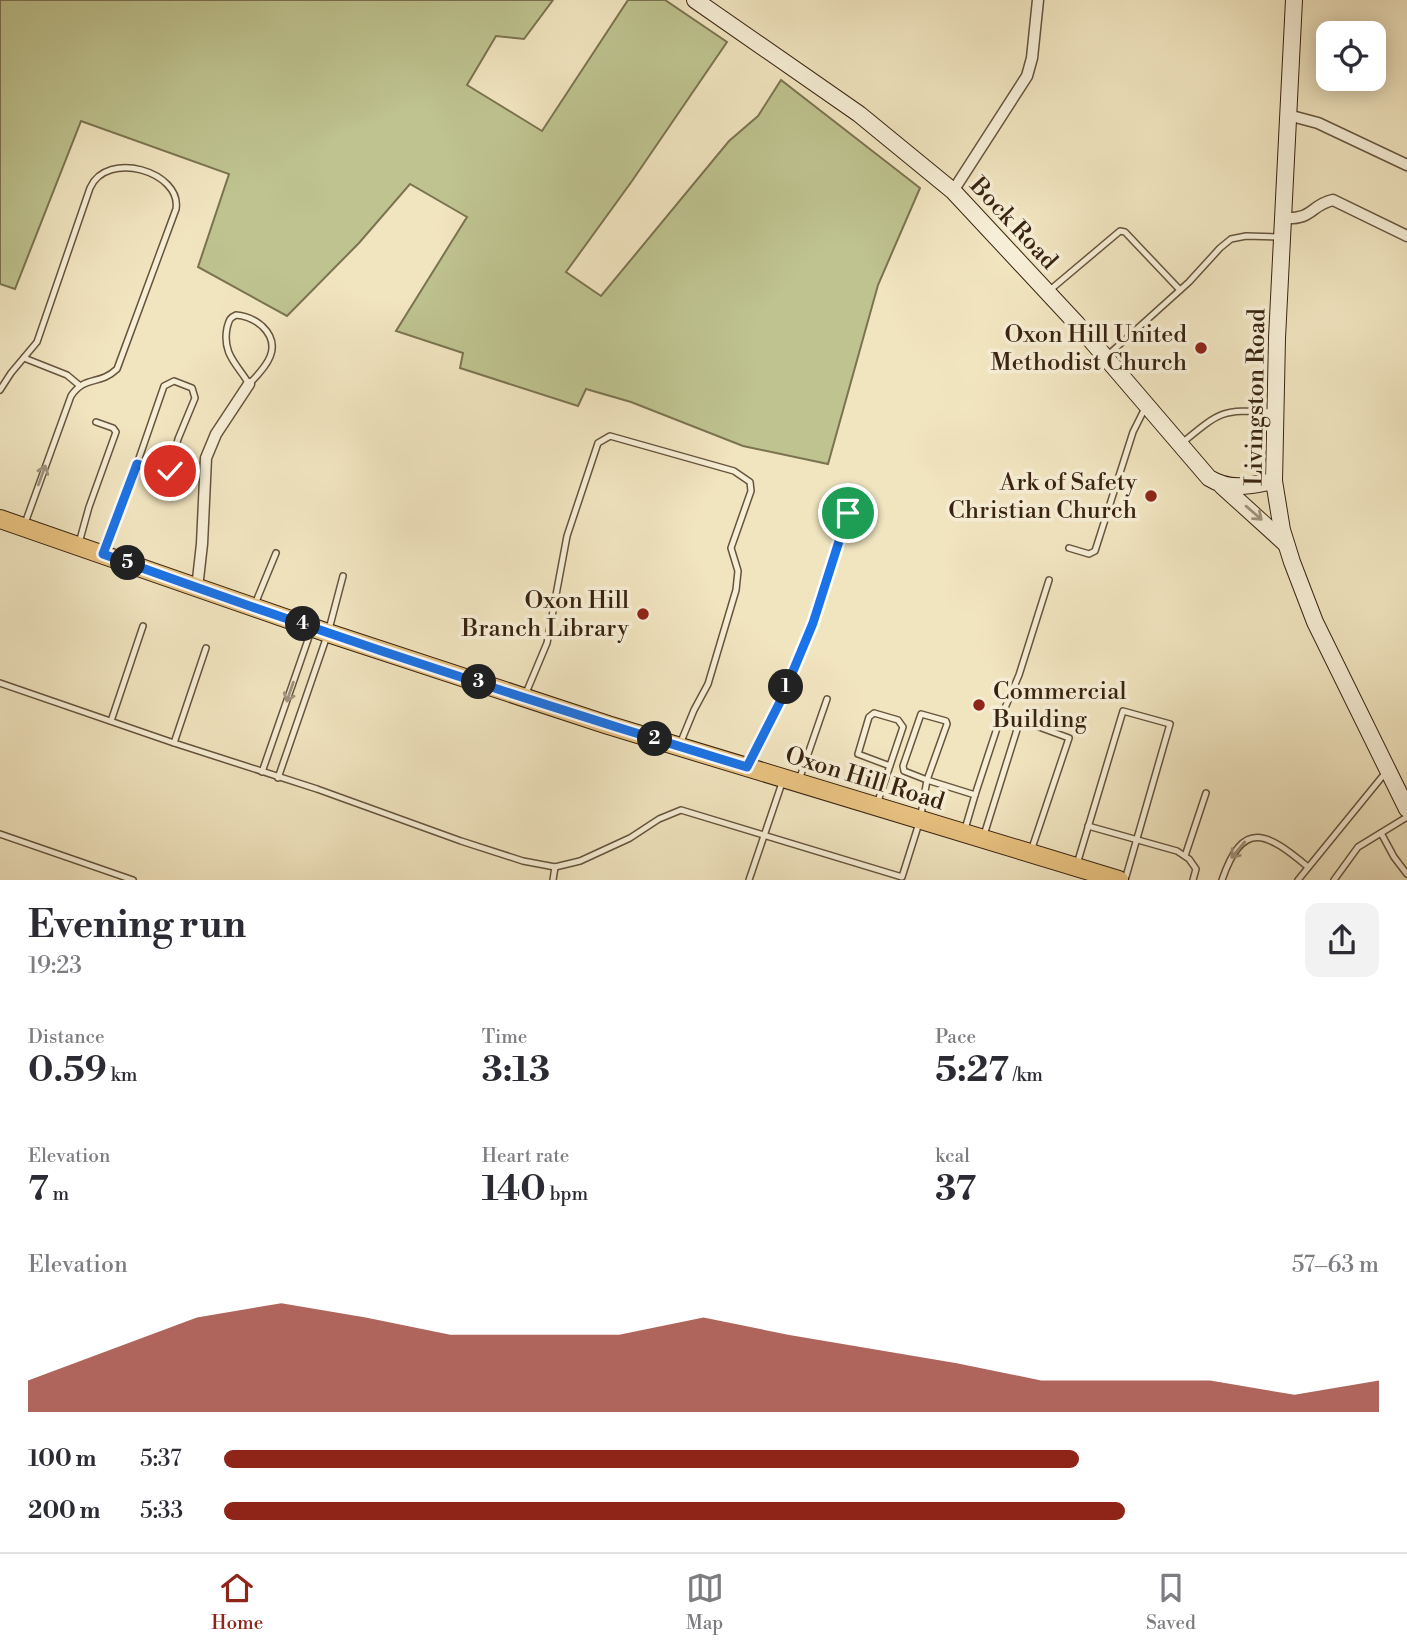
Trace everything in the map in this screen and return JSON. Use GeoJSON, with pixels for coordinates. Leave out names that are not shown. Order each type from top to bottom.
{"type":"FeatureCollection","features":[{"type":"Feature","properties":{"kind":"main road","name":"Bock Road"},"geometry":{"type":"LineString","coordinates":[[695,0],[859,114],[953,191],[1105,357],[1209,478],[1286,544]]}},
{"type":"Feature","properties":{"kind":"main road","name":"Livingston Road"},"geometry":{"type":"LineString","coordinates":[[1294,0],[1274,412],[1274,481],[1286,544],[1315,622],[1407,809]]}},
{"type":"Feature","properties":{"kind":"main road"},"geometry":{"type":"LineString","coordinates":[[1220,485],[1235,487],[1274,481]]}},
{"type":"Feature","properties":{"kind":"main road","name":"Oxon Hill Road"},"geometry":{"type":"LineString","coordinates":[[0,519],[320,631],[679,747],[1119,880]]}},
{"type":"Feature","properties":{"kind":"street"},"geometry":{"type":"LineString","coordinates":[[953,191],[1027,76],[1032,58],[1038,0]]}},
{"type":"Feature","properties":{"kind":"street"},"geometry":{"type":"LineString","coordinates":[[1288,115],[1318,123],[1407,165]]}},
{"type":"Feature","properties":{"kind":"street"},"geometry":{"type":"LineString","coordinates":[[1283,218],[1303,218],[1325,202],[1333,200],[1407,236]]}},
{"type":"Feature","properties":{"kind":"street"},"geometry":{"type":"LineString","coordinates":[[197,588],[206,458],[216,434],[249,384]]}},
{"type":"Feature","properties":{"kind":"lane"},"geometry":{"type":"LineString","coordinates":[[0,390],[37,342],[93,181],[104,171],[122,166],[140,170],[165,181],[176,196],[176,209],[117,369],[108,378],[79,385],[71,396],[23,527]]}},
{"type":"Feature","properties":{"kind":"lane"},"geometry":{"type":"LineString","coordinates":[[1047,292],[1120,231],[1125,232],[1180,290]]}},
{"type":"Feature","properties":{"kind":"lane"},"geometry":{"type":"LineString","coordinates":[[1105,357],[1180,290],[1231,239],[1246,236],[1282,237]]}},
{"type":"Feature","properties":{"kind":"lane"},"geometry":{"type":"LineString","coordinates":[[236,315],[253,319],[268,332],[272,341],[272,353],[268,363],[249,384],[226,349],[228,323],[236,315]]}},
{"type":"Feature","properties":{"kind":"lane"},"geometry":{"type":"LineString","coordinates":[[24,358],[67,375],[79,385]]}},
{"type":"Feature","properties":{"kind":"lane"},"geometry":{"type":"LineString","coordinates":[[103,554],[164,386],[174,381],[192,388],[195,398],[178,439],[170,471],[164,474],[137,464]]}},
{"type":"Feature","properties":{"kind":"lane"},"geometry":{"type":"LineString","coordinates":[[1069,548],[1089,554],[1095,551],[1133,432],[1146,405]]}},
{"type":"Feature","properties":{"kind":"lane"},"geometry":{"type":"LineString","coordinates":[[1180,445],[1220,414],[1234,411],[1274,412]]}},
{"type":"Feature","properties":{"kind":"lane"},"geometry":{"type":"LineString","coordinates":[[78,546],[116,432],[113,428],[96,422]]}},
{"type":"Feature","properties":{"kind":"lane"},"geometry":{"type":"LineString","coordinates":[[524,696],[548,643],[568,536],[598,443],[610,436],[734,471],[750,482],[751,491],[731,548],[738,571],[736,590],[708,684],[679,747]]}},
{"type":"Feature","properties":{"kind":"lane"},"geometry":{"type":"LineString","coordinates":[[747,767],[781,700],[813,623],[848,513]]}},
{"type":"Feature","properties":{"kind":"lane"},"geometry":{"type":"LineString","coordinates":[[254,607],[276,553]]}},
{"type":"Feature","properties":{"kind":"lane"},"geometry":{"type":"LineString","coordinates":[[262,772],[343,576]]}},
{"type":"Feature","properties":{"kind":"lane"},"geometry":{"type":"LineString","coordinates":[[964,834],[999,722],[1019,675],[1049,580]]}},
{"type":"Feature","properties":{"kind":"lane"},"geometry":{"type":"LineString","coordinates":[[111,722],[143,626]]}},
{"type":"Feature","properties":{"kind":"lane"},"geometry":{"type":"LineString","coordinates":[[278,778],[320,631]]}},
{"type":"Feature","properties":{"kind":"lane"},"geometry":{"type":"LineString","coordinates":[[174,743],[206,648]]}},
{"type":"Feature","properties":{"kind":"lane"},"geometry":{"type":"LineString","coordinates":[[0,682],[503,855],[555,867],[580,861],[630,838],[659,818],[681,810],[901,878],[920,820],[927,780],[947,724],[946,721],[921,713],[903,766],[904,771],[927,780],[975,795]]}},
{"type":"Feature","properties":{"kind":"lane"},"geometry":{"type":"LineString","coordinates":[[749,880],[764,835],[827,699]]}},
{"type":"Feature","properties":{"kind":"lane"},"geometry":{"type":"LineString","coordinates":[[1076,867],[1122,711],[1170,724],[1125,880]]}},
{"type":"Feature","properties":{"kind":"lane"},"geometry":{"type":"LineString","coordinates":[[876,807],[890,766],[903,727],[902,723],[874,713],[869,717],[858,754],[890,766]]}},
{"type":"Feature","properties":{"kind":"lane"},"geometry":{"type":"LineString","coordinates":[[982,839],[1020,720],[1069,738],[1030,854]]}},
{"type":"Feature","properties":{"kind":"lane"},"geometry":{"type":"LineString","coordinates":[[1298,880],[1388,769]]}},
{"type":"Feature","properties":{"kind":"lane"},"geometry":{"type":"LineString","coordinates":[[1185,856],[1206,793]]}},
{"type":"Feature","properties":{"kind":"lane"},"geometry":{"type":"LineString","coordinates":[[1334,880],[1358,847],[1407,817]]}},
{"type":"Feature","properties":{"kind":"lane"},"geometry":{"type":"LineString","coordinates":[[1088,826],[1177,851],[1196,869],[1193,880]]}},
{"type":"Feature","properties":{"kind":"lane"},"geometry":{"type":"LineString","coordinates":[[1381,833],[1407,874]]}},
{"type":"Feature","properties":{"kind":"lane"},"geometry":{"type":"LineString","coordinates":[[0,834],[133,880]]}},
{"type":"Feature","properties":{"kind":"lane"},"geometry":{"type":"LineString","coordinates":[[1222,880],[1240,845],[1256,837],[1285,848],[1308,867]]}},
{"type":"Feature","properties":{"kind":"lane"},"geometry":{"type":"LineString","coordinates":[[553,880],[555,867]]}},
{"type":"Feature","properties":{"kind":"green space"},"geometry":{"type":"Polygon","coordinates":[[[0,0],[553,0],[524,39],[496,36],[467,85],[542,131],[628,0],[665,0],[727,42],[566,272],[601,296],[729,141],[758,116],[781,80],[920,188],[878,285],[828,464],[743,446],[631,402],[586,389],[578,406],[460,368],[463,353],[396,331],[467,217],[410,184],[359,243],[287,316],[198,267],[229,174],[81,121],[15,289],[0,284],[0,0]]]}},
{"type":"Feature","properties":{"kind":"place","name":"Oxon Hill United Methodist Church"},"geometry":{"type":"Point","coordinates":[1201,348]}},
{"type":"Feature","properties":{"kind":"place","name":"Ark of Safety Christian Church"},"geometry":{"type":"Point","coordinates":[1151,496]}},
{"type":"Feature","properties":{"kind":"place","name":"Oxon Hill Branch Library"},"geometry":{"type":"Point","coordinates":[643,614]}},
{"type":"Feature","properties":{"kind":"place","name":"Commercial Building"},"geometry":{"type":"Point","coordinates":[979,705]}},
{"type":"Feature","properties":{"kind":"route"},"geometry":{"type":"LineString","coordinates":[[170,471],[164,474],[137,464],[103,554],[328,634],[747,767],[781,700],[813,623],[848,513]]}}]}
